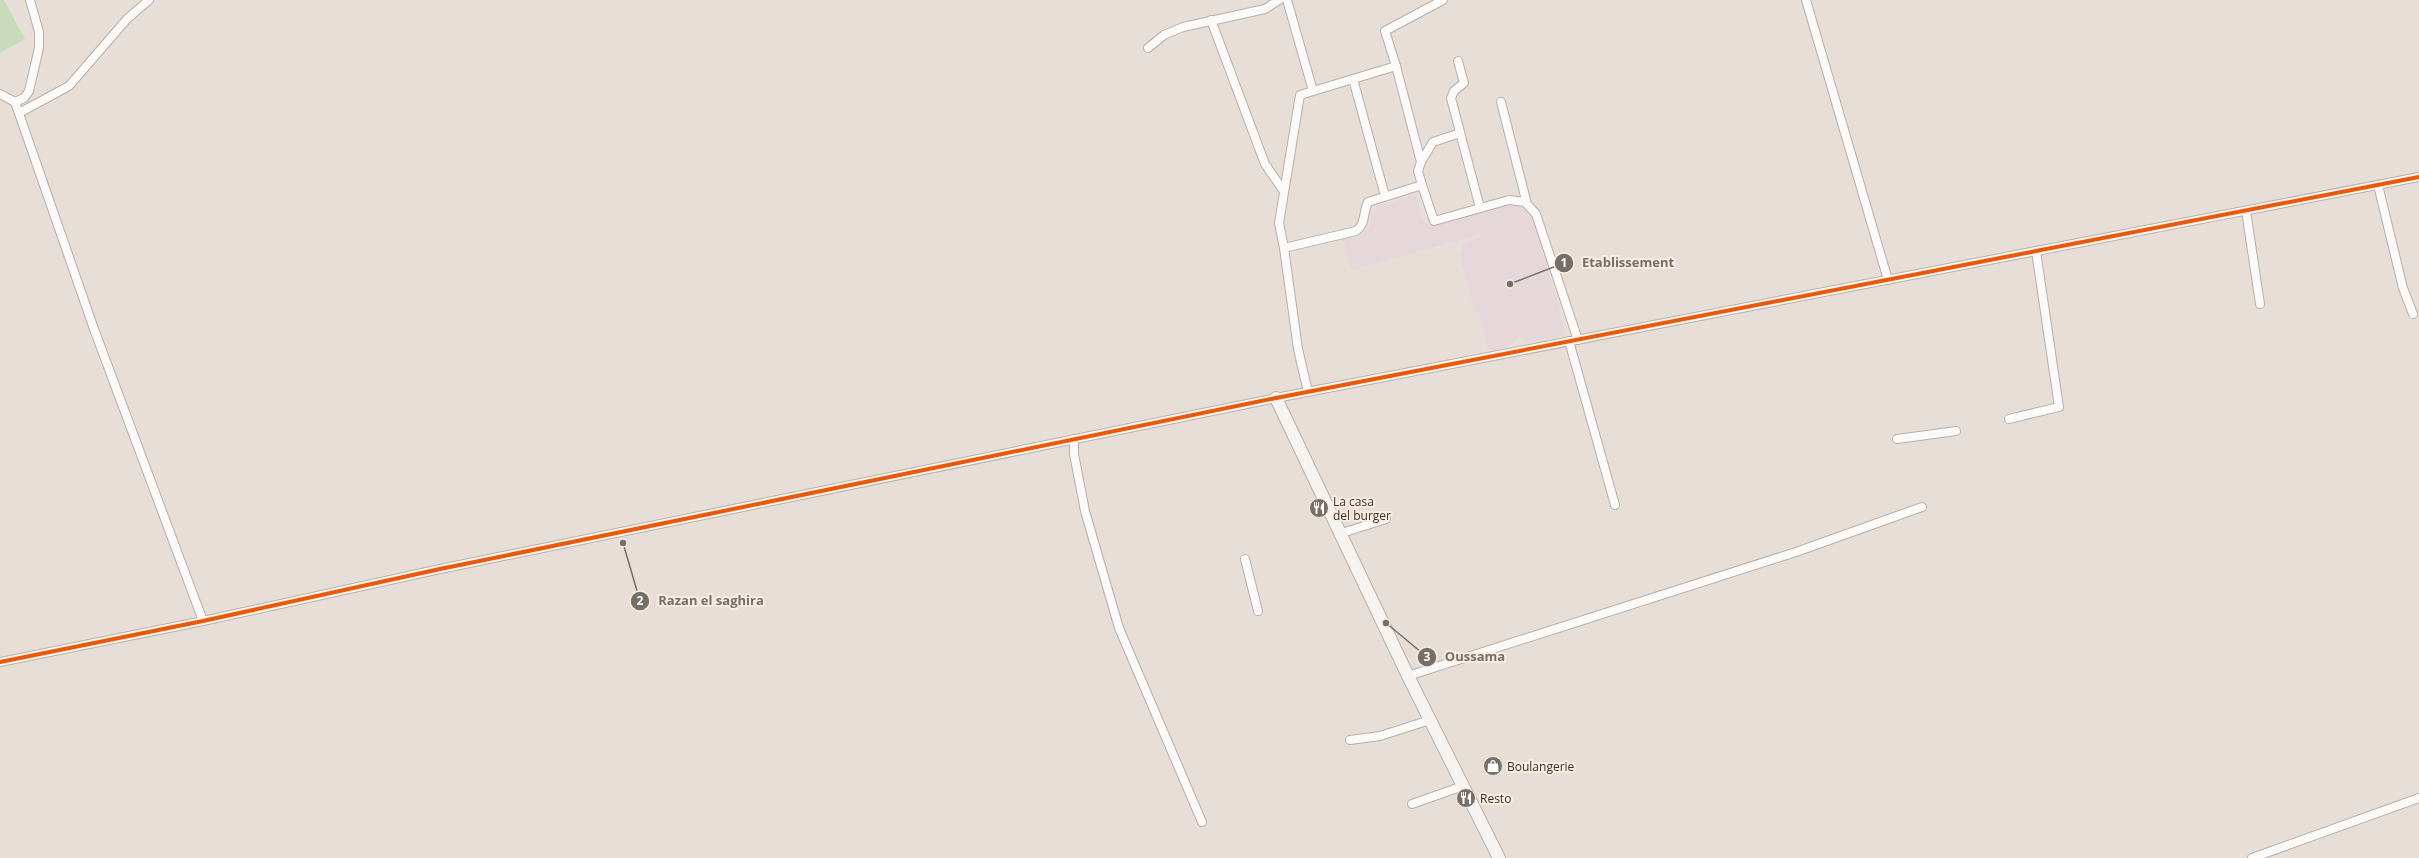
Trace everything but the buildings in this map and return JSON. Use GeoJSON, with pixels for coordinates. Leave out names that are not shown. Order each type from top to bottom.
{"type":"FeatureCollection","features":[{"type":"Feature","properties":{"kind":"main road"},"geometry":{"type":"LineString","coordinates":[[1276,398],[1342,533],[1408,676],[1499,858]]}},
{"type":"Feature","properties":{"kind":"street"},"geometry":{"type":"LineString","coordinates":[[15,102],[24,98],[29,91],[40,48],[39,32],[30,0]]}},
{"type":"Feature","properties":{"kind":"street"},"geometry":{"type":"LineString","coordinates":[[19,113],[69,86],[117,29],[149,0]]}},
{"type":"Feature","properties":{"kind":"street"},"geometry":{"type":"LineString","coordinates":[[1148,48],[1173,30],[1265,8],[1279,0]]}},
{"type":"Feature","properties":{"kind":"street"},"geometry":{"type":"LineString","coordinates":[[1287,0],[1313,91]]}},
{"type":"Feature","properties":{"kind":"street"},"geometry":{"type":"LineString","coordinates":[[1421,162],[1396,66],[1385,31],[1443,0]]}},
{"type":"Feature","properties":{"kind":"street"},"geometry":{"type":"LineString","coordinates":[[1806,0],[1888,280]]}},
{"type":"Feature","properties":{"kind":"street"},"geometry":{"type":"LineString","coordinates":[[1211,20],[1265,164],[1283,190]]}},
{"type":"Feature","properties":{"kind":"street"},"geometry":{"type":"LineString","coordinates":[[1458,61],[1464,83],[1454,91],[1451,98],[1480,208]]}},
{"type":"Feature","properties":{"kind":"street"},"geometry":{"type":"LineString","coordinates":[[1308,392],[1298,349],[1284,248],[1279,223],[1283,190],[1300,95],[1396,66]]}},
{"type":"Feature","properties":{"kind":"street"},"geometry":{"type":"LineString","coordinates":[[1353,79],[1385,196]]}},
{"type":"Feature","properties":{"kind":"street"},"geometry":{"type":"LineString","coordinates":[[0,94],[15,102],[94,329],[203,621]]}},
{"type":"Feature","properties":{"kind":"street"},"geometry":{"type":"LineString","coordinates":[[1501,102],[1527,204]]}},
{"type":"Feature","properties":{"kind":"street"},"geometry":{"type":"LineString","coordinates":[[1460,133],[1433,142],[1421,162],[1418,171],[1434,221],[1509,200],[1518,199],[1527,204],[1536,214],[1542,228],[1578,340]]}},
{"type":"Feature","properties":{"kind":"street"},"geometry":{"type":"LineString","coordinates":[[0,662],[203,621],[440,569],[1276,398],[2419,177]]}},
{"type":"Feature","properties":{"kind":"street"},"geometry":{"type":"LineString","coordinates":[[1284,248],[1356,231],[1363,224],[1365,208],[1368,202],[1422,185]]}},
{"type":"Feature","properties":{"kind":"street"},"geometry":{"type":"LineString","coordinates":[[2378,185],[2404,288],[2413,314]]}},
{"type":"Feature","properties":{"kind":"street"},"geometry":{"type":"LineString","coordinates":[[2246,211],[2260,304]]}},
{"type":"Feature","properties":{"kind":"street"},"geometry":{"type":"LineString","coordinates":[[2009,419],[2059,407],[2036,251]]}},
{"type":"Feature","properties":{"kind":"street"},"geometry":{"type":"LineString","coordinates":[[1569,341],[1615,505]]}},
{"type":"Feature","properties":{"kind":"street"},"geometry":{"type":"LineString","coordinates":[[1897,439],[1956,431]]}},
{"type":"Feature","properties":{"kind":"street"},"geometry":{"type":"LineString","coordinates":[[1074,439],[1074,454],[1085,511],[1119,628],[1202,822]]}},
{"type":"Feature","properties":{"kind":"street"},"geometry":{"type":"LineString","coordinates":[[1408,676],[1796,552],[1922,507]]}},
{"type":"Feature","properties":{"kind":"street"},"geometry":{"type":"LineString","coordinates":[[1342,533],[1386,519]]}},
{"type":"Feature","properties":{"kind":"street"},"geometry":{"type":"LineString","coordinates":[[1245,559],[1258,611]]}},
{"type":"Feature","properties":{"kind":"street"},"geometry":{"type":"LineString","coordinates":[[1350,740],[1380,736],[1430,720]]}},
{"type":"Feature","properties":{"kind":"street"},"geometry":{"type":"LineString","coordinates":[[1412,804],[1463,786]]}},
{"type":"Feature","properties":{"kind":"street"},"geometry":{"type":"LineString","coordinates":[[2252,858],[2419,798]]}},
{"type":"Feature","properties":{"kind":"shaded area"},"geometry":{"type":"Polygon","coordinates":[[[1417,195],[1422,218],[1429,226],[1501,205],[1518,205],[1524,209],[1535,222],[1566,335],[1526,343],[1522,337],[1517,337],[1514,344],[1488,352],[1479,312],[1475,313],[1460,255],[1464,244],[1477,239],[1482,234],[1352,270],[1343,239],[1358,237],[1368,232],[1376,207],[1417,195]]]}},
{"type":"Feature","properties":{"kind":"green space"},"geometry":{"type":"Polygon","coordinates":[[[0,0],[4,0],[25,39],[0,53],[0,0]]]}},
{"type":"Feature","properties":{"kind":"cycle path"},"geometry":{"type":"LineString","coordinates":[[0,662],[203,621],[440,569],[1276,398],[2419,177]]}},
{"type":"Feature","properties":{"kind":"place","name":"Etablissement"},"geometry":{"type":"Point","coordinates":[1510,284]}},
{"type":"Feature","properties":{"kind":"place","name":"La casa del burger"},"geometry":{"type":"Point","coordinates":[1319,508]}},
{"type":"Feature","properties":{"kind":"place","name":"Razan el saghira"},"geometry":{"type":"Point","coordinates":[623,543]}},
{"type":"Feature","properties":{"kind":"place","name":"Oussama"},"geometry":{"type":"Point","coordinates":[1386,623]}},
{"type":"Feature","properties":{"kind":"place","name":"Boulangerie"},"geometry":{"type":"Point","coordinates":[1493,766]}},
{"type":"Feature","properties":{"kind":"place","name":"Resto"},"geometry":{"type":"Point","coordinates":[1466,798]}}]}
